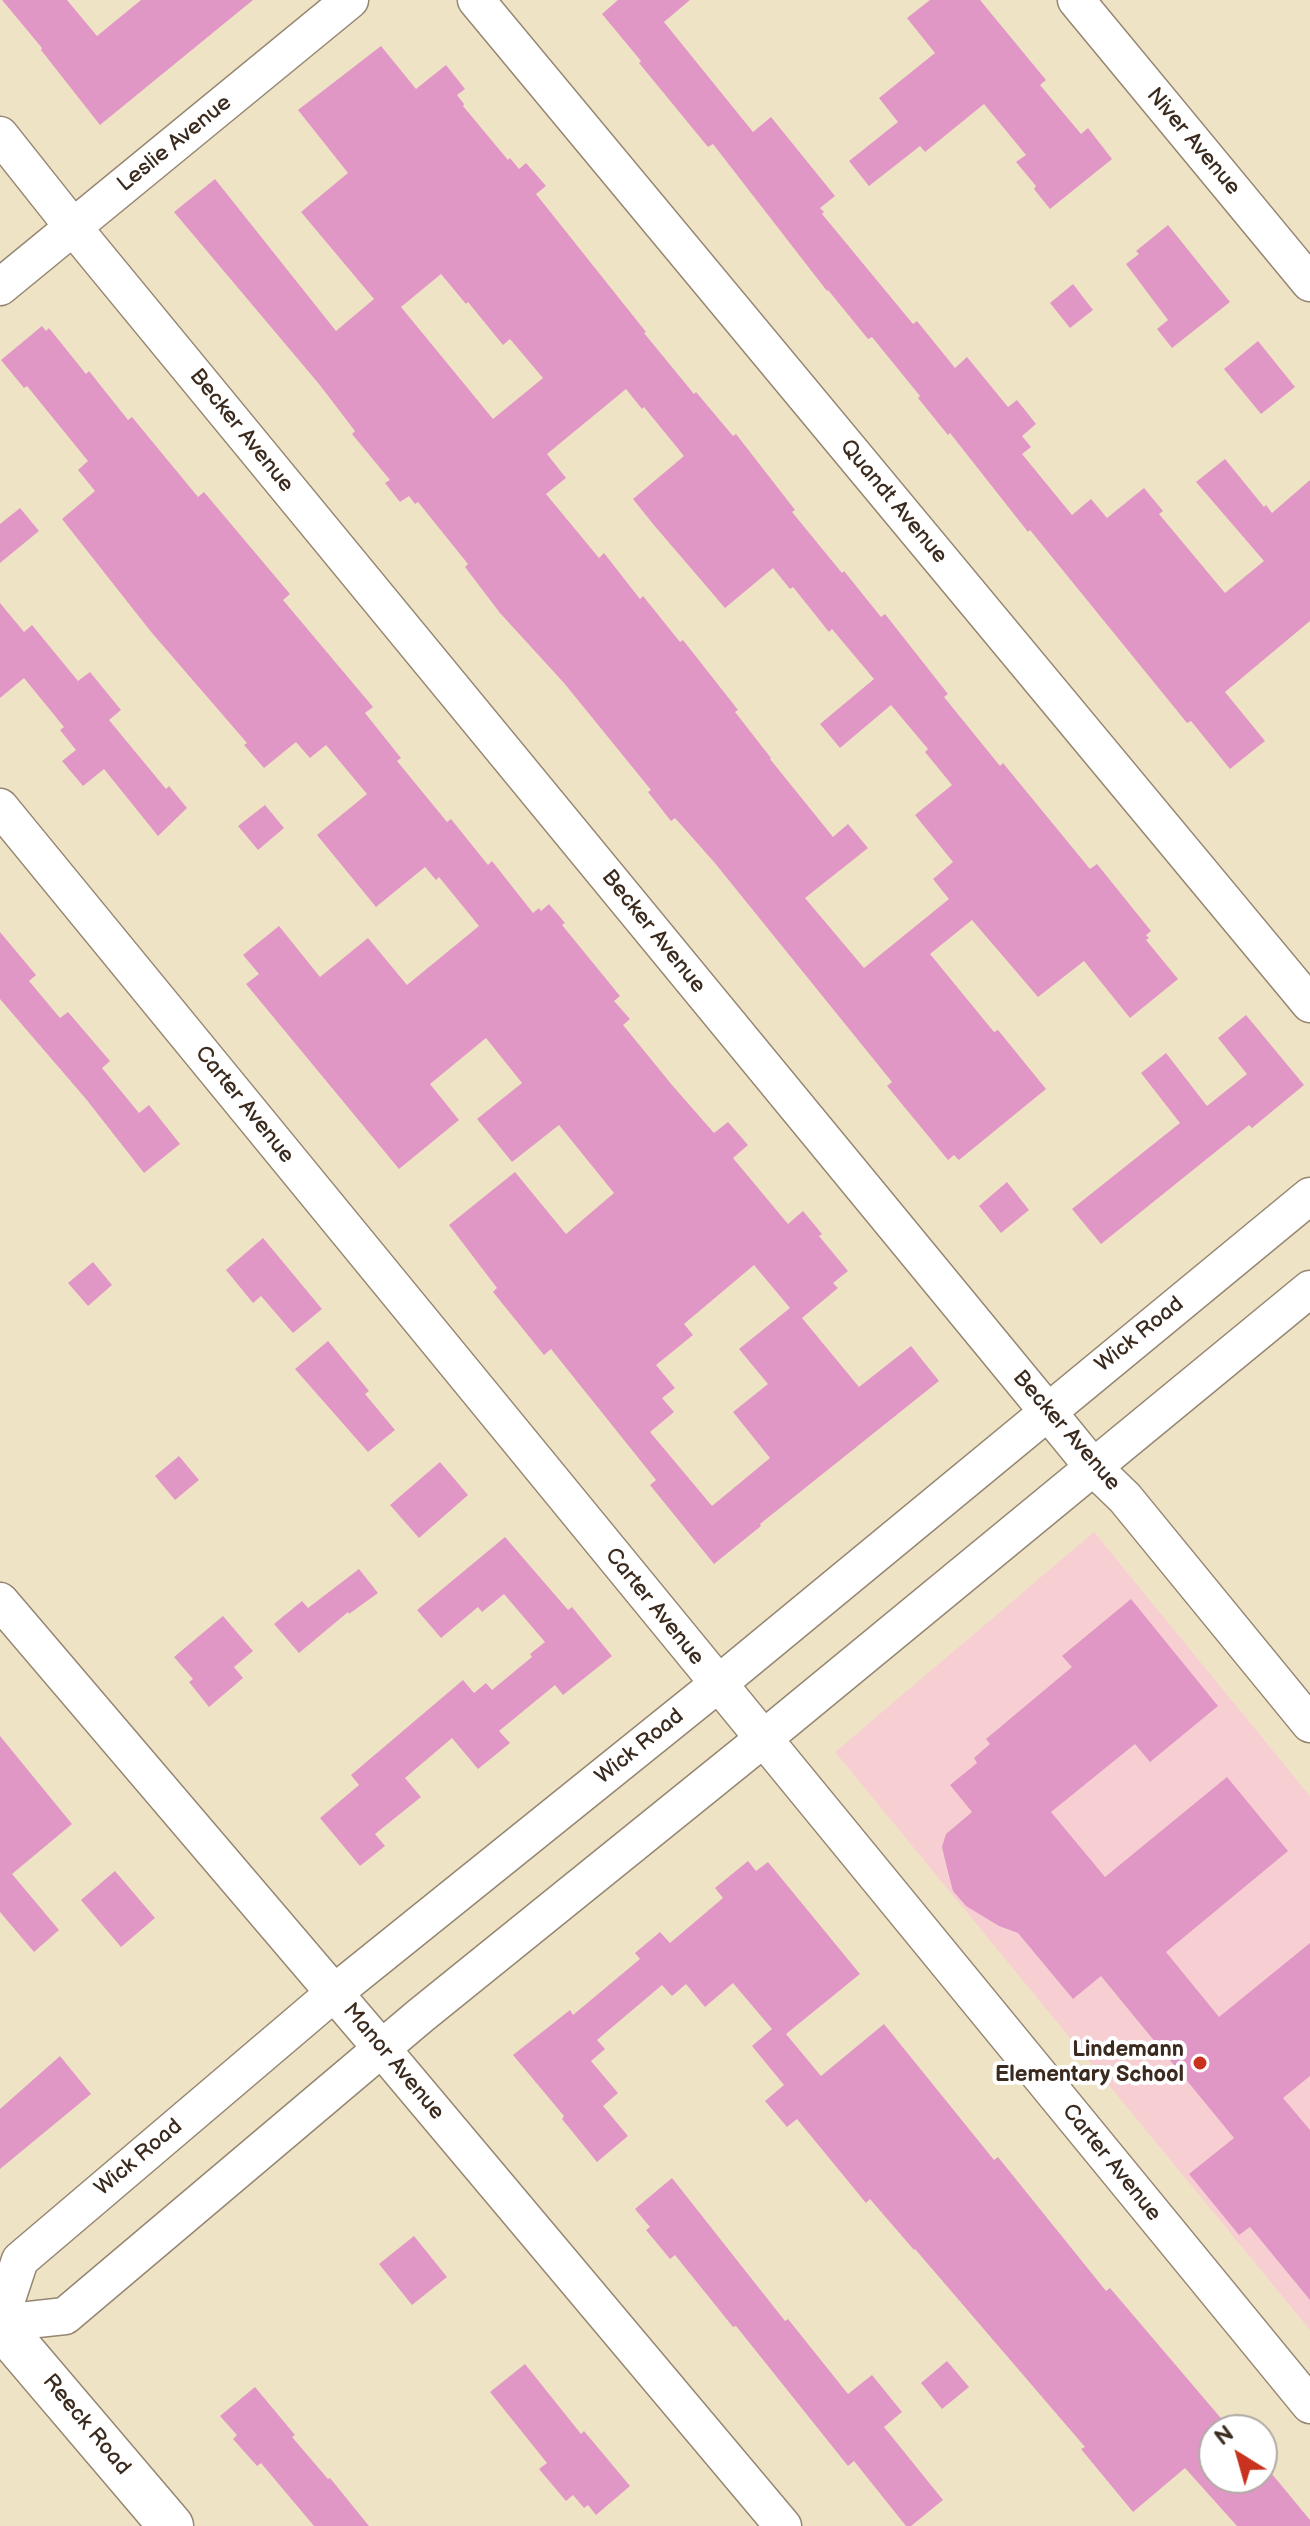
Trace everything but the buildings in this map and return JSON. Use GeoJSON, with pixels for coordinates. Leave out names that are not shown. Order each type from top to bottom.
{"type":"FeatureCollection","features":[{"type":"Feature","properties":{"kind":"street","name":"Leslie Avenue"},"geometry":{"type":"LineString","coordinates":[[0,287],[350,0]]}},
{"type":"Feature","properties":{"kind":"street","name":"Quandt Avenue"},"geometry":{"type":"LineString","coordinates":[[476,0],[1310,1004]]}},
{"type":"Feature","properties":{"kind":"street","name":"Niver Avenue"},"geometry":{"type":"LineString","coordinates":[[1076,0],[1310,283]]}},
{"type":"Feature","properties":{"kind":"street","name":"Becker Avenue"},"geometry":{"type":"LineString","coordinates":[[0,135],[1093,1467],[1125,1498],[1310,1724]]}},
{"type":"Feature","properties":{"kind":"street","name":"Carter Avenue"},"geometry":{"type":"LineString","coordinates":[[0,807],[1310,2405]]}},
{"type":"Feature","properties":{"kind":"street","name":"Wick Road"},"geometry":{"type":"LineString","coordinates":[[0,2323],[20,2260],[334,1993],[718,1684],[1310,1196]]}},
{"type":"Feature","properties":{"kind":"street"},"geometry":{"type":"LineString","coordinates":[[0,2323],[65,2316],[382,2049],[1310,1289]]}},
{"type":"Feature","properties":{"kind":"street","name":"Manor Avenue"},"geometry":{"type":"LineString","coordinates":[[0,1601],[783,2526]]}},
{"type":"Feature","properties":{"kind":"street","name":"Reeck Road"},"geometry":{"type":"LineString","coordinates":[[0,2323],[171,2526]]}},
{"type":"Feature","properties":{"kind":"shaded area","name":"Lindemann Elementary School"},"geometry":{"type":"Polygon","coordinates":[[[1094,1532],[1310,1796],[1310,2330],[835,1752],[1094,1532]]]}},
{"type":"Feature","properties":{"kind":"place","name":"Lindemann Elementary School"},"geometry":{"type":"Point","coordinates":[1200,2063]}}]}
